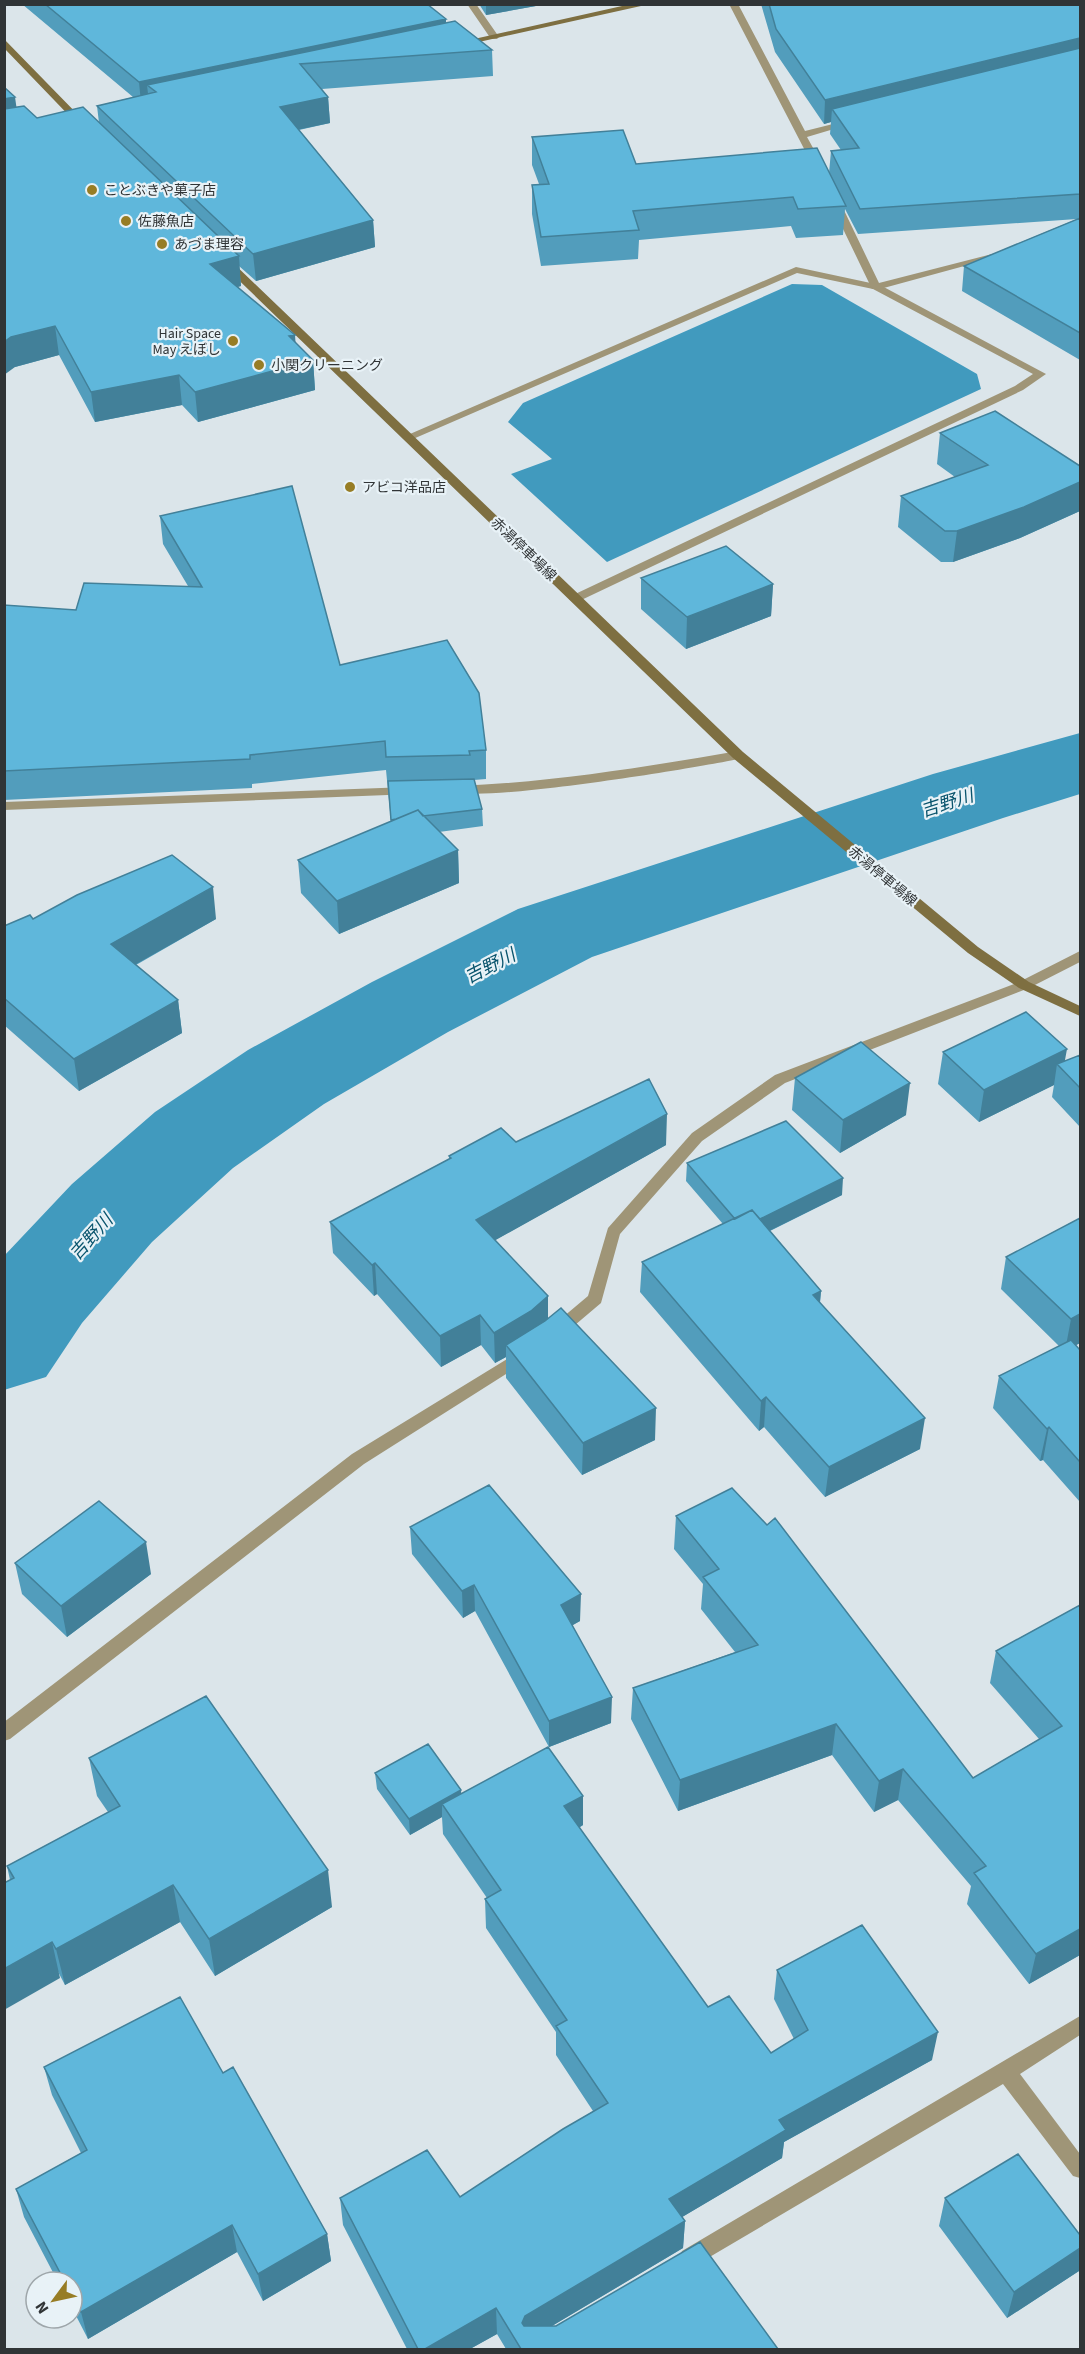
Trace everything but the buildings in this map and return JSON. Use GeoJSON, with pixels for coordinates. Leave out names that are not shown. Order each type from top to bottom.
{"type":"FeatureCollection","features":[{"type":"Feature","properties":{"kind":"main road"},"geometry":{"type":"LineString","coordinates":[[448,46],[646,4]]}},
{"type":"Feature","properties":{"kind":"main road"},"geometry":{"type":"LineString","coordinates":[[4,42],[96,138]]}},
{"type":"Feature","properties":{"kind":"main road","name":"赤湯停車場線"},"geometry":{"type":"LineString","coordinates":[[214,251],[738,755],[973,950],[1024,985],[1080,1011]]}},
{"type":"Feature","properties":{"kind":"street"},"geometry":{"type":"LineString","coordinates":[[471,4],[494,37]]}},
{"type":"Feature","properties":{"kind":"street"},"geometry":{"type":"LineString","coordinates":[[734,4],[822,175]]}},
{"type":"Feature","properties":{"kind":"street"},"geometry":{"type":"LineString","coordinates":[[802,135],[860,120]]}},
{"type":"Feature","properties":{"kind":"street"},"geometry":{"type":"LineString","coordinates":[[832,196],[876,287]]}},
{"type":"Feature","properties":{"kind":"street"},"geometry":{"type":"LineString","coordinates":[[876,287],[1012,252]]}},
{"type":"Feature","properties":{"kind":"street"},"geometry":{"type":"LineString","coordinates":[[409,437],[796,270],[876,287],[1041,374],[1020,388],[575,599]]}},
{"type":"Feature","properties":{"kind":"street"},"geometry":{"type":"LineString","coordinates":[[449,790],[517,789],[627,774],[738,755]]}},
{"type":"Feature","properties":{"kind":"street"},"geometry":{"type":"LineString","coordinates":[[4,806],[426,791]]}},
{"type":"Feature","properties":{"kind":"street"},"geometry":{"type":"LineString","coordinates":[[4,1734],[27,1713],[358,1459],[542,1343],[595,1299],[613,1232],[697,1137],[780,1079],[1024,985],[1080,956]]}},
{"type":"Feature","properties":{"kind":"street"},"geometry":{"type":"LineString","coordinates":[[677,2265],[1006,2072],[1080,2025]]}},
{"type":"Feature","properties":{"kind":"street"},"geometry":{"type":"LineString","coordinates":[[1006,2072],[1080,2169]]}},
{"type":"Feature","properties":{"kind":"water"},"geometry":{"type":"Polygon","coordinates":[[[792,284],[822,285],[977,374],[981,389],[607,562],[511,474],[552,459],[508,422],[523,403],[792,284]]]}},
{"type":"Feature","properties":{"kind":"waterway","name":"吉野川"},"geometry":{"type":"LineString","coordinates":[[4,1345],[41,1292],[112,1213],[194,1140],[286,1077],[410,1007],[555,933],[968,796],[1080,763]]}},
{"type":"Feature","properties":{"kind":"place","name":"ことぶきや菓子店"},"geometry":{"type":"Point","coordinates":[92,190]}},
{"type":"Feature","properties":{"kind":"place","name":"佐藤魚店"},"geometry":{"type":"Point","coordinates":[126,221]}},
{"type":"Feature","properties":{"kind":"place","name":"あづま理容"},"geometry":{"type":"Point","coordinates":[162,244]}},
{"type":"Feature","properties":{"kind":"place","name":"Hair Space May えぼし"},"geometry":{"type":"Point","coordinates":[233,341]}},
{"type":"Feature","properties":{"kind":"place","name":"小関クリーニング"},"geometry":{"type":"Point","coordinates":[259,365]}},
{"type":"Feature","properties":{"kind":"place","name":"アビコ洋品店"},"geometry":{"type":"Point","coordinates":[350,487]}}]}
